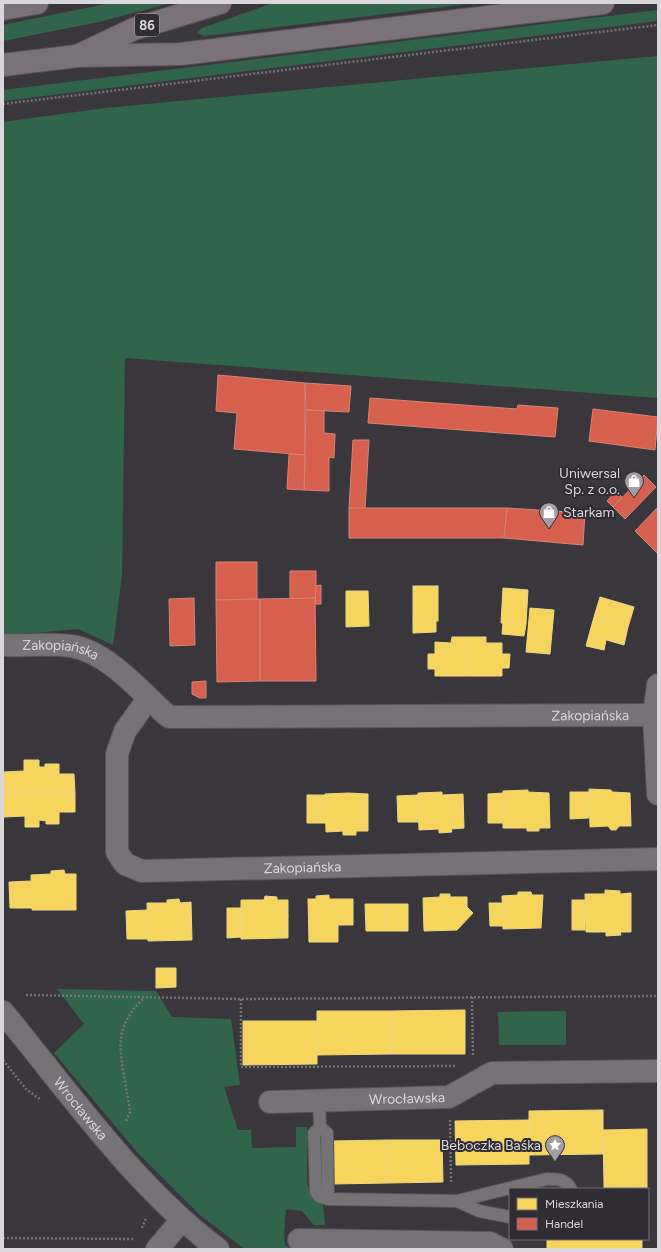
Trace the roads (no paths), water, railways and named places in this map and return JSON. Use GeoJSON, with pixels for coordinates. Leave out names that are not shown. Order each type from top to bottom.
{"type":"FeatureCollection","features":[{"type":"Feature","properties":{"kind":"highway"},"geometry":{"type":"LineString","coordinates":[[3,9],[37,3]]}},
{"type":"Feature","properties":{"kind":"highway","name":"86"},"geometry":{"type":"LineString","coordinates":[[3,65],[77,56],[134,29],[220,3]]}},
{"type":"Feature","properties":{"kind":"highway"},"geometry":{"type":"LineString","coordinates":[[77,56],[181,54],[603,3]]}},
{"type":"Feature","properties":{"kind":"street","name":"Zakopiańska"},"geometry":{"type":"LineString","coordinates":[[3,645],[71,646],[93,652],[116,669],[169,717],[654,715]]}},
{"type":"Feature","properties":{"kind":"street"},"geometry":{"type":"LineString","coordinates":[[658,685],[654,715],[658,794]]}},
{"type":"Feature","properties":{"kind":"street","name":"Zakopiańska"},"geometry":{"type":"LineString","coordinates":[[148,699],[124,731],[117,754],[117,852],[125,864],[142,871],[658,859]]}},
{"type":"Feature","properties":{"kind":"street","name":"Wrocławska"},"geometry":{"type":"LineString","coordinates":[[3,1012],[125,1161],[182,1220],[218,1249]]}},
{"type":"Feature","properties":{"kind":"street","name":"Wrocławska"},"geometry":{"type":"LineString","coordinates":[[270,1102],[450,1097],[492,1073],[658,1071]]}},
{"type":"Feature","properties":{"kind":"street"},"geometry":{"type":"LineString","coordinates":[[157,1249],[182,1220]]}},
{"type":"Feature","properties":{"kind":"street"},"geometry":{"type":"LineString","coordinates":[[300,1240],[490,1243],[502,1249]]}},
{"type":"Feature","properties":{"kind":"lane"},"geometry":{"type":"LineString","coordinates":[[319,1101],[320,1127],[327,1133],[328,1199],[454,1201],[547,1179],[558,1179],[566,1182],[570,1188]]}},
{"type":"Feature","properties":{"kind":"lane"},"geometry":{"type":"LineString","coordinates":[[454,1201],[479,1211],[509,1217]]}},
{"type":"Feature","properties":{"kind":"place","name":"Uniwersal Sp. z o.o."},"geometry":{"type":"Point","coordinates":[634,498]}},
{"type":"Feature","properties":{"kind":"place","name":"Starkam"},"geometry":{"type":"Point","coordinates":[549,529]}},
{"type":"Feature","properties":{"kind":"place","name":"Beboczka Baśka"},"geometry":{"type":"Point","coordinates":[555,1162]}}]}
